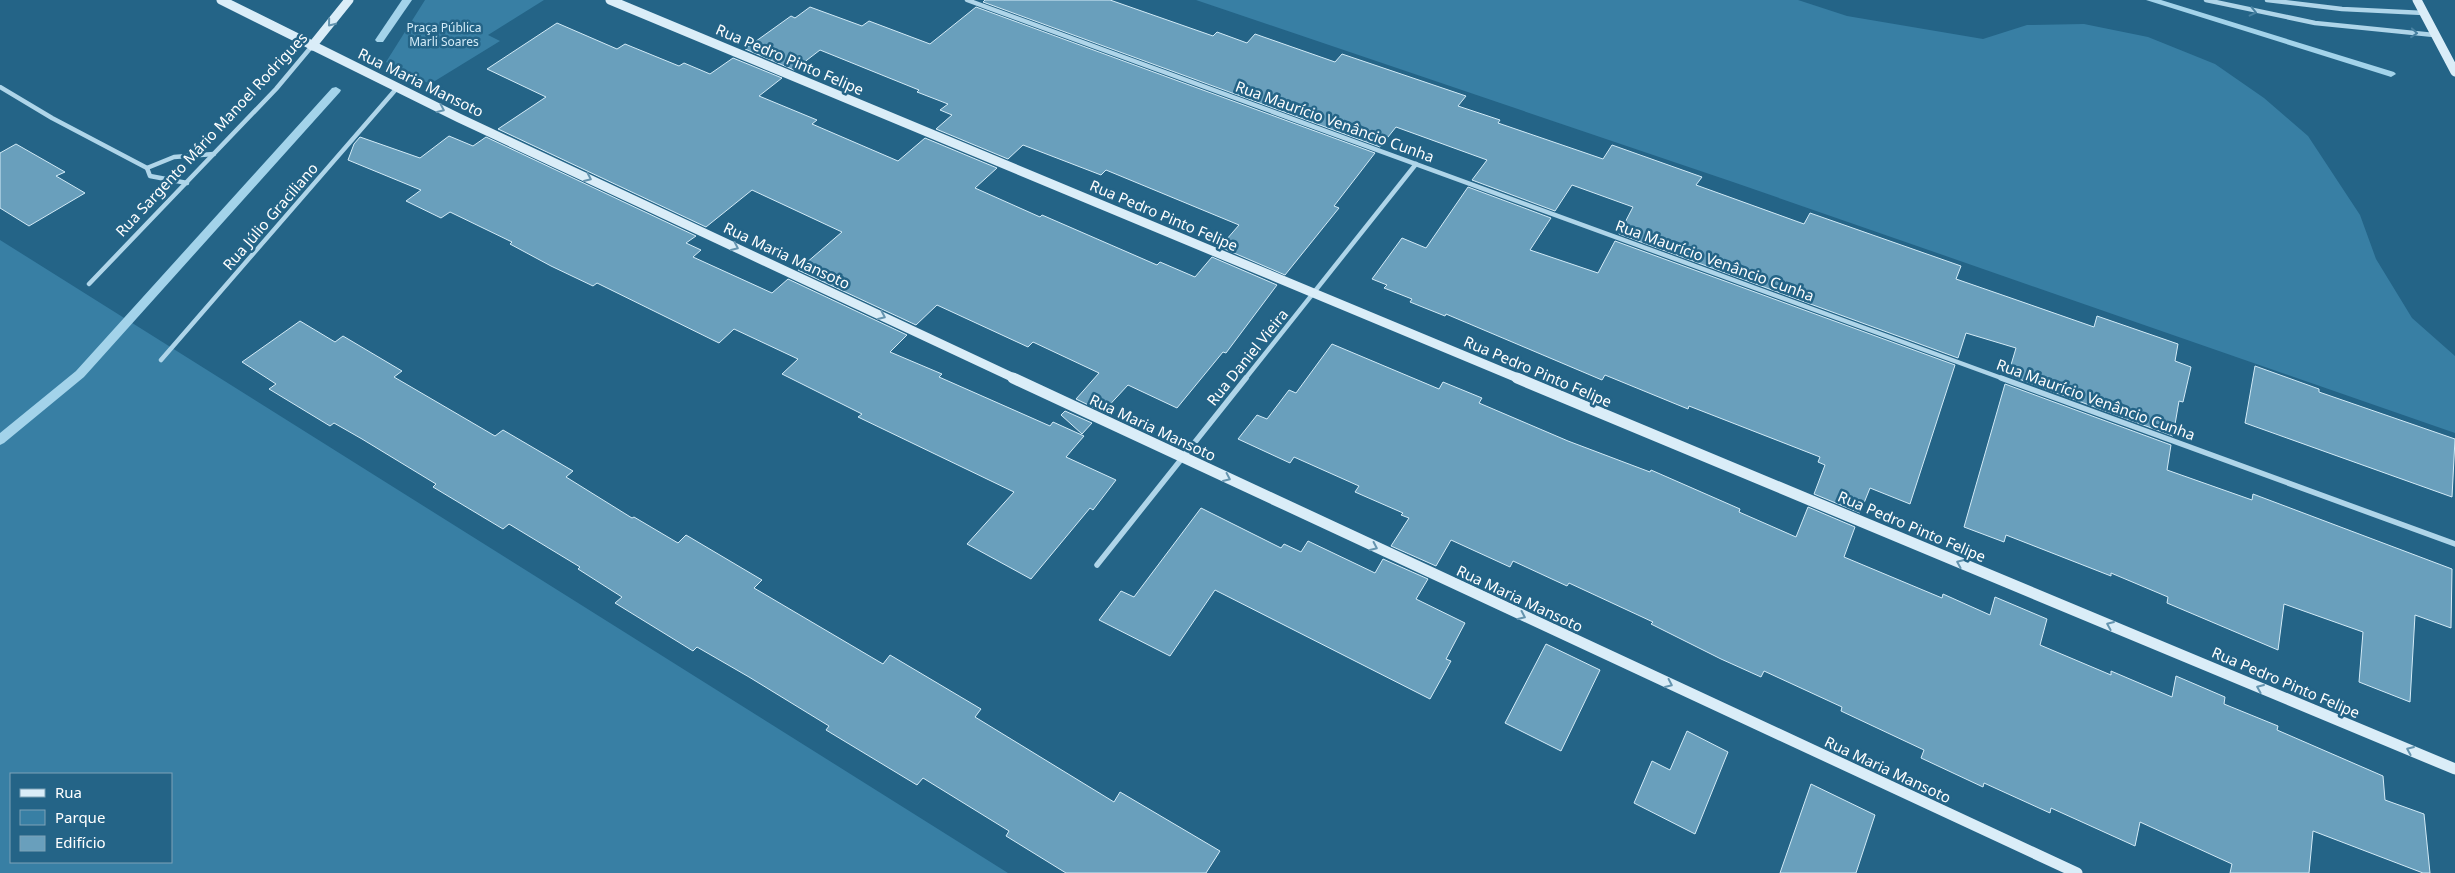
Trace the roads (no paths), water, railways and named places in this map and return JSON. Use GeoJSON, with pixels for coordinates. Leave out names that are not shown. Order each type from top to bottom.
{"type":"FeatureCollection","features":[{"type":"Feature","properties":{"kind":"street","name":"Rua Maria Mansoto"},"geometry":{"type":"LineString","coordinates":[[221,0],[397,88],[1183,457],[2077,873]]}},
{"type":"Feature","properties":{"kind":"street","name":"Rua Sargento Mário Manoel Rodrigues"},"geometry":{"type":"LineString","coordinates":[[89,284],[214,154],[312,46],[350,0]]}},
{"type":"Feature","properties":{"kind":"street","name":"Rua Pedro Pinto Felipe"},"geometry":{"type":"LineString","coordinates":[[610,0],[2455,769]]}},
{"type":"Feature","properties":{"kind":"street","name":"Rua Maurício Venâncio Cunha"},"geometry":{"type":"LineString","coordinates":[[967,0],[2455,544]]}},
{"type":"Feature","properties":{"kind":"street"},"geometry":{"type":"LineString","coordinates":[[2206,0],[2315,23],[2434,35]]}},
{"type":"Feature","properties":{"kind":"street"},"geometry":{"type":"LineString","coordinates":[[2267,0],[2342,9],[2424,13]]}},
{"type":"Feature","properties":{"kind":"street"},"geometry":{"type":"LineString","coordinates":[[2416,0],[2455,72]]}},
{"type":"Feature","properties":{"kind":"street"},"geometry":{"type":"LineString","coordinates":[[2446,56],[2455,56]]}},
{"type":"Feature","properties":{"kind":"street"},"geometry":{"type":"LineString","coordinates":[[0,87],[52,118],[147,168],[150,176],[162,180],[187,183]]}},
{"type":"Feature","properties":{"kind":"street","name":"Rua Júlio Graciliano"},"geometry":{"type":"LineString","coordinates":[[161,360],[397,88]]}},
{"type":"Feature","properties":{"kind":"street"},"geometry":{"type":"LineString","coordinates":[[147,168],[174,156],[214,154]]}},
{"type":"Feature","properties":{"kind":"street","name":"Rua Daniel Vieira"},"geometry":{"type":"LineString","coordinates":[[1097,565],[1416,164]]}},
{"type":"Feature","properties":{"kind":"waterway"},"geometry":{"type":"LineString","coordinates":[[380,40],[407,0]]}},
{"type":"Feature","properties":{"kind":"waterway"},"geometry":{"type":"LineString","coordinates":[[2151,0],[2391,74]]}},
{"type":"Feature","properties":{"kind":"waterway"},"geometry":{"type":"LineString","coordinates":[[0,440],[80,374],[336,90]]}},
{"type":"Feature","properties":{"kind":"park label","name":"Praça Pública Marli Soares"},"geometry":{"type":"Point","coordinates":[444,34]}}]}
